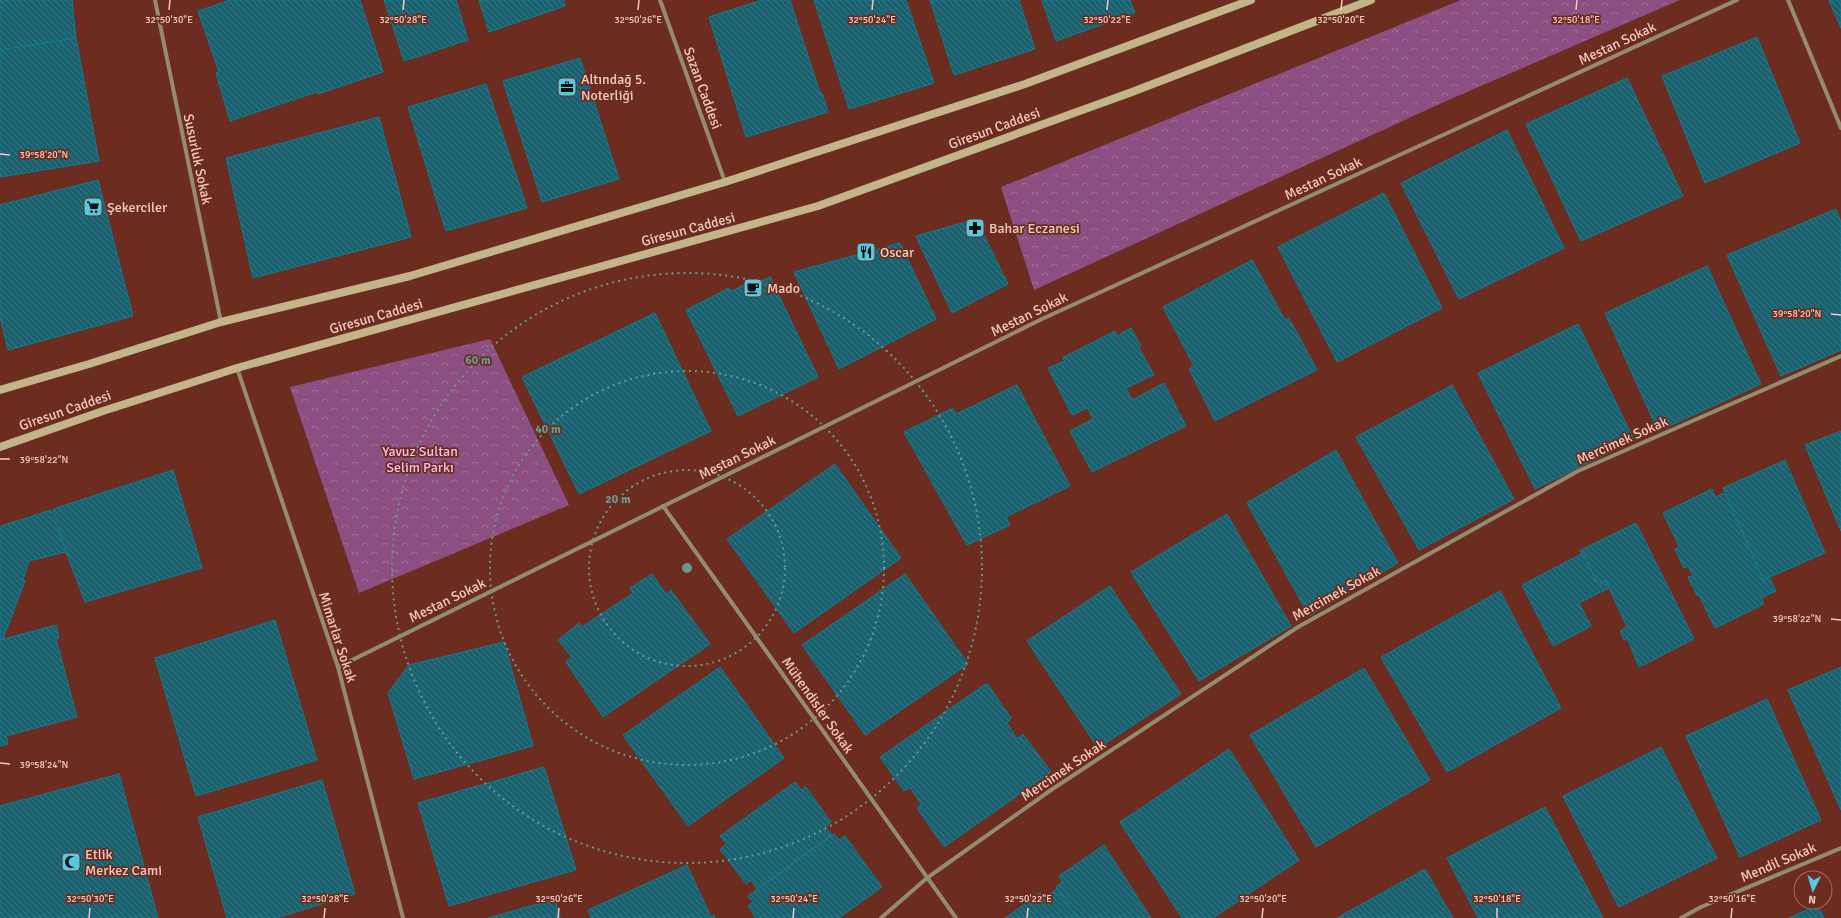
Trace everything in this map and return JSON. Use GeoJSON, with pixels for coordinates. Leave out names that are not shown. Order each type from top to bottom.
{"type":"FeatureCollection","features":[{"type":"Feature","properties":{"kind":"main road"},"geometry":{"type":"LineString","coordinates":[[0,390],[89,364],[221,322],[410,276],[725,182],[1025,84],[1251,0]]}},
{"type":"Feature","properties":{"kind":"main road","name":"Giresun Caddesi"},"geometry":{"type":"LineString","coordinates":[[0,447],[103,411],[237,368],[818,206],[1132,92],[1371,0]]}},
{"type":"Feature","properties":{"kind":"street","name":"Susurluk Sokak"},"geometry":{"type":"LineString","coordinates":[[155,0],[221,322]]}},
{"type":"Feature","properties":{"kind":"street","name":"Sazan Caddesi"},"geometry":{"type":"LineString","coordinates":[[660,0],[725,182]]}},
{"type":"Feature","properties":{"kind":"street","name":"Mestan Sokak"},"geometry":{"type":"LineString","coordinates":[[338,667],[1042,319],[1737,0]]}},
{"type":"Feature","properties":{"kind":"street"},"geometry":{"type":"LineString","coordinates":[[1788,0],[1841,128]]}},
{"type":"Feature","properties":{"kind":"street","name":"Mercimek Sokak"},"geometry":{"type":"LineString","coordinates":[[881,918],[927,878],[1051,790],[1298,627],[1578,471],[1841,356]]}},
{"type":"Feature","properties":{"kind":"street","name":"Mimarlar Sokak"},"geometry":{"type":"LineString","coordinates":[[237,368],[338,667],[403,918]]}},
{"type":"Feature","properties":{"kind":"street","name":"Mühendisler Sokak"},"geometry":{"type":"LineString","coordinates":[[663,506],[956,918]]}},
{"type":"Feature","properties":{"kind":"street","name":"Mendil Sokak"},"geometry":{"type":"LineString","coordinates":[[1681,918],[1701,906],[1841,848]]}},
{"type":"Feature","properties":{"kind":"green space"},"geometry":{"type":"Polygon","coordinates":[[[1461,0],[1680,0],[1446,101],[1034,290],[1001,187],[1461,0]]]}},
{"type":"Feature","properties":{"kind":"green space","name":"Yavuz Sultan Selim Parkı"},"geometry":{"type":"Polygon","coordinates":[[[490,339],[569,505],[359,593],[290,387],[490,339]]]}},
{"type":"Feature","properties":{"kind":"building"},"geometry":{"type":"Polygon","coordinates":[[[0,0],[72,0],[76,39],[0,50],[0,0]]]}},
{"type":"Feature","properties":{"kind":"building"},"geometry":{"type":"Polygon","coordinates":[[[230,0],[360,0],[383,72],[230,121],[216,73],[219,72],[198,11],[230,0]]]}},
{"type":"Feature","properties":{"kind":"building"},"geometry":{"type":"Polygon","coordinates":[[[384,0],[456,0],[468,40],[404,61],[384,0]]]}},
{"type":"Feature","properties":{"kind":"building"},"geometry":{"type":"Polygon","coordinates":[[[479,0],[564,0],[565,6],[489,32],[479,0]]]}},
{"type":"Feature","properties":{"kind":"building"},"geometry":{"type":"Polygon","coordinates":[[[762,0],[790,0],[820,93],[822,93],[828,112],[746,137],[709,17],[762,0]]]}},
{"type":"Feature","properties":{"kind":"building"},"geometry":{"type":"Polygon","coordinates":[[[814,0],[906,0],[934,83],[849,109],[814,0]]]}},
{"type":"Feature","properties":{"kind":"building"},"geometry":{"type":"Polygon","coordinates":[[[930,0],[1019,0],[1035,49],[954,75],[930,0]]]}},
{"type":"Feature","properties":{"kind":"building"},"geometry":{"type":"Polygon","coordinates":[[[1042,0],[1130,0],[1135,13],[1056,41],[1042,0]]]}},
{"type":"Feature","properties":{"kind":"building"},"geometry":{"type":"Polygon","coordinates":[[[1841,0],[1841,28],[1829,1],[1841,0]]]}},
{"type":"Feature","properties":{"kind":"building"},"geometry":{"type":"Polygon","coordinates":[[[1757,37],[1800,143],[1705,183],[1662,76],[1757,37]]]}},
{"type":"Feature","properties":{"kind":"building"},"geometry":{"type":"Polygon","coordinates":[[[76,38],[99,161],[0,177],[0,50],[76,38]]]}},
{"type":"Feature","properties":{"kind":"building"},"geometry":{"type":"Polygon","coordinates":[[[580,58],[619,179],[542,202],[503,81],[580,58]]]}},
{"type":"Feature","properties":{"kind":"building"},"geometry":{"type":"Polygon","coordinates":[[[1627,78],[1683,196],[1581,241],[1526,124],[1627,78]]]}},
{"type":"Feature","properties":{"kind":"building"},"geometry":{"type":"Polygon","coordinates":[[[486,84],[527,208],[446,231],[408,107],[486,84]]]}},
{"type":"Feature","properties":{"kind":"building"},"geometry":{"type":"Polygon","coordinates":[[[379,117],[411,237],[253,278],[226,158],[379,117]]]}},
{"type":"Feature","properties":{"kind":"building"},"geometry":{"type":"Polygon","coordinates":[[[1507,130],[1564,248],[1459,299],[1401,183],[1507,130]]]}},
{"type":"Feature","properties":{"kind":"building"},"geometry":{"type":"Polygon","coordinates":[[[98,180],[133,316],[8,350],[0,317],[0,205],[98,180]]]}},
{"type":"Feature","properties":{"kind":"building"},"geometry":{"type":"Polygon","coordinates":[[[1384,193],[1442,308],[1337,362],[1278,247],[1384,193]]]}},
{"type":"Feature","properties":{"kind":"building"},"geometry":{"type":"Polygon","coordinates":[[[1836,209],[1841,222],[1841,350],[1781,376],[1727,255],[1836,209]]]}},
{"type":"Feature","properties":{"kind":"building"},"geometry":{"type":"Polygon","coordinates":[[[976,219],[1008,284],[952,313],[916,236],[976,219]]]}},
{"type":"Feature","properties":{"kind":"building"},"geometry":{"type":"Polygon","coordinates":[[[900,243],[936,319],[839,369],[794,272],[900,243]]]}},
{"type":"Feature","properties":{"kind":"building"},"geometry":{"type":"Polygon","coordinates":[[[1252,260],[1285,320],[1289,318],[1317,370],[1215,421],[1189,369],[1194,366],[1163,307],[1252,260]]]}},
{"type":"Feature","properties":{"kind":"building"},"geometry":{"type":"Polygon","coordinates":[[[1707,266],[1761,384],[1658,431],[1605,313],[1707,266]]]}},
{"type":"Feature","properties":{"kind":"building"},"geometry":{"type":"Polygon","coordinates":[[[770,277],[818,377],[738,416],[686,310],[729,288],[732,291],[753,280],[755,284],[770,277]]]}},
{"type":"Feature","properties":{"kind":"building"},"geometry":{"type":"Polygon","coordinates":[[[655,313],[711,431],[579,494],[522,377],[655,313]]]}},
{"type":"Feature","properties":{"kind":"building"},"geometry":{"type":"Polygon","coordinates":[[[1578,324],[1634,440],[1535,489],[1478,373],[1578,324]]]}},
{"type":"Feature","properties":{"kind":"building"},"geometry":{"type":"Polygon","coordinates":[[[1131,328],[1141,346],[1138,346],[1154,375],[1126,388],[1132,400],[1164,383],[1186,426],[1092,472],[1070,431],[1093,419],[1088,408],[1072,415],[1048,368],[1065,361],[1062,358],[1115,331],[1117,336],[1131,328]]]}},
{"type":"Feature","properties":{"kind":"building"},"geometry":{"type":"Polygon","coordinates":[[[1017,385],[1070,486],[1006,517],[1010,525],[967,545],[904,432],[953,408],[956,414],[1017,385]]]}},
{"type":"Feature","properties":{"kind":"building"},"geometry":{"type":"Polygon","coordinates":[[[1452,385],[1514,499],[1419,550],[1356,437],[1452,385]]]}},
{"type":"Feature","properties":{"kind":"building"},"geometry":{"type":"Polygon","coordinates":[[[1841,431],[1841,531],[1805,445],[1841,431]]]}},
{"type":"Feature","properties":{"kind":"building"},"geometry":{"type":"Polygon","coordinates":[[[1336,450],[1398,563],[1309,616],[1247,503],[1336,450]]]}},
{"type":"Feature","properties":{"kind":"building"},"geometry":{"type":"Polygon","coordinates":[[[1785,460],[1825,553],[1763,580],[1723,488],[1785,460]]]}},
{"type":"Feature","properties":{"kind":"building"},"geometry":{"type":"Polygon","coordinates":[[[835,464],[901,558],[794,633],[727,539],[835,464]]]}},
{"type":"Feature","properties":{"kind":"building"},"geometry":{"type":"Polygon","coordinates":[[[173,470],[202,568],[85,602],[66,552],[53,509],[173,470]]]}},
{"type":"Feature","properties":{"kind":"building"},"geometry":{"type":"Polygon","coordinates":[[[1712,489],[1715,497],[1725,493],[1763,580],[1769,577],[1776,591],[1761,598],[1764,604],[1715,628],[1699,595],[1697,596],[1688,577],[1693,576],[1688,566],[1684,568],[1675,549],[1679,546],[1663,513],[1712,489]]]}},
{"type":"Feature","properties":{"kind":"building"},"geometry":{"type":"Polygon","coordinates":[[[51,510],[66,552],[29,561],[23,580],[25,581],[3,639],[0,640],[1,526],[51,510]]]}},
{"type":"Feature","properties":{"kind":"building"},"geometry":{"type":"Polygon","coordinates":[[[1227,514],[1291,626],[1199,681],[1131,572],[1227,514]]]}},
{"type":"Feature","properties":{"kind":"building"},"geometry":{"type":"Polygon","coordinates":[[[1636,523],[1694,639],[1639,667],[1627,638],[1624,640],[1620,631],[1627,627],[1606,581],[1598,585],[1583,553],[1579,551],[1636,523]]]}},
{"type":"Feature","properties":{"kind":"building"},"geometry":{"type":"Polygon","coordinates":[[[1583,553],[1598,585],[1606,581],[1609,588],[1579,603],[1591,626],[1553,646],[1522,585],[1583,553]]]}},
{"type":"Feature","properties":{"kind":"building"},"geometry":{"type":"Polygon","coordinates":[[[652,574],[666,594],[671,590],[710,644],[603,717],[566,662],[572,657],[558,640],[579,623],[582,627],[633,593],[630,588],[652,574]]]}},
{"type":"Feature","properties":{"kind":"building"},"geometry":{"type":"Polygon","coordinates":[[[905,574],[968,664],[865,735],[802,645],[905,574]]]}},
{"type":"Feature","properties":{"kind":"building"},"geometry":{"type":"Polygon","coordinates":[[[1110,586],[1181,694],[1098,748],[1027,641],[1110,586]]]}},
{"type":"Feature","properties":{"kind":"building"},"geometry":{"type":"Polygon","coordinates":[[[1500,591],[1561,708],[1447,772],[1381,657],[1500,591]]]}},
{"type":"Feature","properties":{"kind":"building"},"geometry":{"type":"Polygon","coordinates":[[[275,620],[317,760],[196,796],[155,658],[275,620]]]}},
{"type":"Feature","properties":{"kind":"building"},"geometry":{"type":"Polygon","coordinates":[[[56,625],[59,638],[56,639],[77,717],[6,736],[8,744],[0,746],[0,640],[56,625]]]}},
{"type":"Feature","properties":{"kind":"building"},"geometry":{"type":"Polygon","coordinates":[[[504,642],[533,746],[414,779],[388,693],[409,665],[504,642]]]}},
{"type":"Feature","properties":{"kind":"building"},"geometry":{"type":"Polygon","coordinates":[[[720,667],[784,758],[688,826],[623,735],[720,667]]]}},
{"type":"Feature","properties":{"kind":"building"},"geometry":{"type":"Polygon","coordinates":[[[1841,667],[1841,810],[1788,690],[1841,667]]]}},
{"type":"Feature","properties":{"kind":"building"},"geometry":{"type":"Polygon","coordinates":[[[1364,668],[1430,780],[1316,847],[1250,735],[1364,668]]]}},
{"type":"Feature","properties":{"kind":"building"},"geometry":{"type":"Polygon","coordinates":[[[987,683],[1011,718],[1007,723],[1017,739],[1023,734],[1051,772],[944,847],[917,808],[921,804],[910,787],[904,791],[880,757],[987,683]]]}},
{"type":"Feature","properties":{"kind":"building"},"geometry":{"type":"Polygon","coordinates":[[[1767,699],[1821,820],[1740,857],[1686,736],[1767,699]]]}},
{"type":"Feature","properties":{"kind":"building"},"geometry":{"type":"Polygon","coordinates":[[[1661,747],[1717,858],[1619,907],[1563,796],[1661,747]]]}},
{"type":"Feature","properties":{"kind":"building"},"geometry":{"type":"Polygon","coordinates":[[[1229,749],[1299,860],[1213,918],[1182,918],[1120,822],[1229,749]]]}},
{"type":"Feature","properties":{"kind":"building"},"geometry":{"type":"Polygon","coordinates":[[[544,767],[576,870],[449,906],[418,803],[544,767]]]}},
{"type":"Feature","properties":{"kind":"building","name":"Etlik Merkez Cami"},"geometry":{"type":"Polygon","coordinates":[[[119,774],[158,918],[0,918],[0,806],[119,774]]]}},
{"type":"Feature","properties":{"kind":"building"},"geometry":{"type":"Polygon","coordinates":[[[322,780],[355,894],[276,918],[227,918],[198,817],[322,780]]]}},
{"type":"Feature","properties":{"kind":"building"},"geometry":{"type":"Polygon","coordinates":[[[795,782],[801,790],[806,787],[831,822],[825,827],[832,835],[757,889],[751,880],[746,884],[720,849],[727,844],[720,836],[795,782]]]}},
{"type":"Feature","properties":{"kind":"building"},"geometry":{"type":"Polygon","coordinates":[[[1545,807],[1603,918],[1478,918],[1447,858],[1545,807]]]}},
{"type":"Feature","properties":{"kind":"building"},"geometry":{"type":"Polygon","coordinates":[[[834,834],[839,840],[845,836],[882,887],[839,918],[756,918],[748,906],[753,902],[748,896],[834,834]]]}},
{"type":"Feature","properties":{"kind":"building"},"geometry":{"type":"Polygon","coordinates":[[[1104,845],[1151,918],[1077,918],[1057,889],[1056,887],[1062,882],[1059,876],[1104,845]]]}},
{"type":"Feature","properties":{"kind":"building"},"geometry":{"type":"Polygon","coordinates":[[[687,865],[711,917],[714,915],[715,918],[591,918],[588,910],[687,865]]]}},
{"type":"Feature","properties":{"kind":"building"},"geometry":{"type":"Polygon","coordinates":[[[1425,869],[1453,918],[1337,918],[1425,869]]]}},
{"type":"Feature","properties":{"kind":"building"},"geometry":{"type":"Polygon","coordinates":[[[1057,889],[1077,918],[1005,918],[1040,893],[1043,899],[1057,889]]]}},
{"type":"Feature","properties":{"kind":"building"},"geometry":{"type":"Polygon","coordinates":[[[555,899],[560,918],[488,918],[555,899]]]}},
{"type":"Feature","properties":{"kind":"building"},"geometry":{"type":"Polygon","coordinates":[[[1807,910],[1820,910],[1824,918],[1789,918],[1807,910]]]}},
{"type":"Feature","properties":{"kind":"place","name":"Altındağ 5. Noterliği"},"geometry":{"type":"Point","coordinates":[567,87]}},
{"type":"Feature","properties":{"kind":"place","name":"Şekerciler"},"geometry":{"type":"Point","coordinates":[93,207]}},
{"type":"Feature","properties":{"kind":"place","name":"Bahar Eczanesi"},"geometry":{"type":"Point","coordinates":[975,228]}},
{"type":"Feature","properties":{"kind":"place","name":"Oscar"},"geometry":{"type":"Point","coordinates":[866,252]}},
{"type":"Feature","properties":{"kind":"place","name":"Mado"},"geometry":{"type":"Point","coordinates":[753,288]}},
{"type":"Feature","properties":{"kind":"place","name":"Etlik Merkez Cami"},"geometry":{"type":"Point","coordinates":[71,862]}}]}
